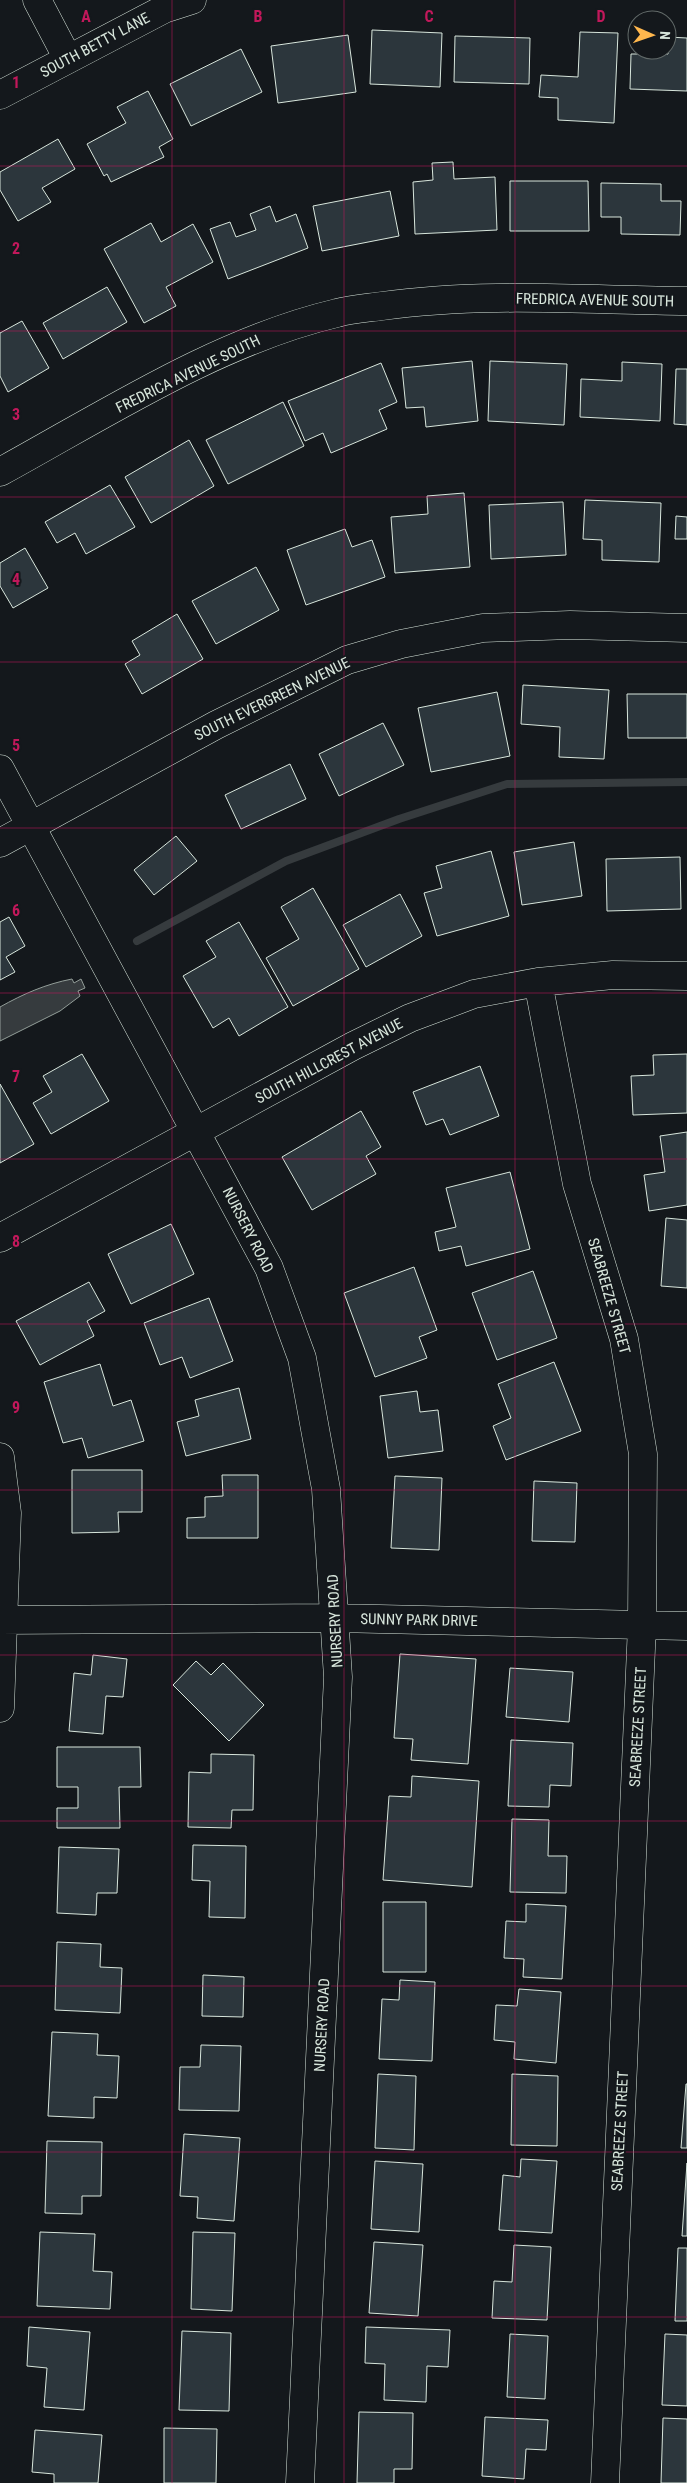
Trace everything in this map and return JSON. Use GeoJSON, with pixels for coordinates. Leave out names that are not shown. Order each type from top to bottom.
{"type":"FeatureCollection","features":[{"type":"Feature","properties":{"kind":"street"},"geometry":{"type":"LineString","coordinates":[[37,0],[68,59]]}},
{"type":"Feature","properties":{"kind":"street","name":"SOUTH BETTY LANE"},"geometry":{"type":"LineString","coordinates":[[0,96],[164,9],[192,0]]}},
{"type":"Feature","properties":{"kind":"street","name":"FREDRICA AVENUE SOUTH"},"geometry":{"type":"LineString","coordinates":[[0,472],[182,373],[265,335],[338,313],[421,301],[479,298],[687,302]]}},
{"type":"Feature","properties":{"kind":"street","name":"SOUTH EVERGREEN AVENUE"},"geometry":{"type":"LineString","coordinates":[[0,843],[216,725],[348,660],[401,644],[483,628],[570,625],[687,628]]}},
{"type":"Feature","properties":{"kind":"street","name":"NURSERY ROAD"},"geometry":{"type":"LineString","coordinates":[[0,769],[198,1132],[269,1268],[302,1358],[326,1489],[336,1618],[338,1677],[300,2483]]}},
{"type":"Feature","properties":{"kind":"street","name":"SOUTH HILLCREST AVENUE"},"geometry":{"type":"LineString","coordinates":[[0,1238],[353,1046],[410,1018],[474,994],[538,982],[613,975],[687,976]]}},
{"type":"Feature","properties":{"kind":"street","name":"SEABREEZE STREET"},"geometry":{"type":"LineString","coordinates":[[538,982],[577,1184],[624,1338],[641,1444],[642,1626],[605,2483]]}},
{"type":"Feature","properties":{"kind":"street"},"geometry":{"type":"LineString","coordinates":[[0,1457],[7,1513],[0,1708]]}},
{"type":"Feature","properties":{"kind":"street","name":"SUNNY PARK DRIVE"},"geometry":{"type":"LineString","coordinates":[[2,1620],[336,1618],[687,1626]]}},
{"type":"Feature","properties":{"kind":"shaded area"},"geometry":{"type":"Polygon","coordinates":[[[72,979],[74,983],[81,979],[85,988],[78,991],[80,996],[60,1011],[0,1041],[0,1007],[35,990],[72,979]]]}},
{"type":"Feature","properties":{"kind":"building"},"geometry":{"type":"Polygon","coordinates":[[[372,30],[442,33],[440,87],[370,84],[372,30]]]}},
{"type":"Feature","properties":{"kind":"building"},"geometry":{"type":"Polygon","coordinates":[[[580,32],[618,33],[614,123],[558,120],[558,98],[539,97],[541,75],[578,77],[580,32]]]}},
{"type":"Feature","properties":{"kind":"building"},"geometry":{"type":"Polygon","coordinates":[[[348,35],[356,92],[278,103],[271,46],[348,35]]]}},
{"type":"Feature","properties":{"kind":"building"},"geometry":{"type":"Polygon","coordinates":[[[455,36],[530,38],[529,84],[454,82],[455,36]]]}},
{"type":"Feature","properties":{"kind":"building"},"geometry":{"type":"Polygon","coordinates":[[[677,37],[687,38],[687,91],[630,89],[631,60],[677,60],[677,37]]]}},
{"type":"Feature","properties":{"kind":"building"},"geometry":{"type":"Polygon","coordinates":[[[241,49],[262,92],[191,126],[170,84],[241,49]]]}},
{"type":"Feature","properties":{"kind":"building"},"geometry":{"type":"Polygon","coordinates":[[[148,91],[173,139],[159,147],[164,157],[111,182],[107,174],[104,176],[87,144],[126,123],[117,107],[148,91]]]}},
{"type":"Feature","properties":{"kind":"building"},"geometry":{"type":"Polygon","coordinates":[[[58,139],[75,169],[42,188],[51,202],[18,221],[0,190],[0,172],[58,139]]]}},
{"type":"Feature","properties":{"kind":"building"},"geometry":{"type":"Polygon","coordinates":[[[453,162],[454,179],[495,177],[497,230],[415,234],[413,182],[433,180],[432,163],[453,162]]]}},
{"type":"Feature","properties":{"kind":"building"},"geometry":{"type":"Polygon","coordinates":[[[510,181],[588,181],[589,231],[510,231],[510,181]]]}},
{"type":"Feature","properties":{"kind":"building"},"geometry":{"type":"Polygon","coordinates":[[[601,183],[661,184],[661,201],[681,201],[680,235],[621,234],[621,217],[601,217],[601,183]]]}},
{"type":"Feature","properties":{"kind":"building"},"geometry":{"type":"Polygon","coordinates":[[[390,191],[399,236],[322,251],[313,206],[390,191]]]}},
{"type":"Feature","properties":{"kind":"building"},"geometry":{"type":"Polygon","coordinates":[[[270,206],[276,222],[296,214],[308,248],[228,279],[210,229],[230,222],[236,237],[256,230],[250,214],[270,206]]]}},
{"type":"Feature","properties":{"kind":"building"},"geometry":{"type":"Polygon","coordinates":[[[151,223],[161,242],[193,224],[213,262],[166,287],[176,306],[144,323],[104,249],[151,223]]]}},
{"type":"Feature","properties":{"kind":"building"},"geometry":{"type":"Polygon","coordinates":[[[107,287],[127,322],[63,359],[43,323],[107,287]]]}},
{"type":"Feature","properties":{"kind":"building"},"geometry":{"type":"Polygon","coordinates":[[[22,321],[49,368],[8,392],[0,376],[0,333],[22,321]]]}},
{"type":"Feature","properties":{"kind":"building"},"geometry":{"type":"Polygon","coordinates":[[[472,361],[478,421],[426,427],[424,407],[406,408],[402,368],[472,361]]]}},
{"type":"Feature","properties":{"kind":"building"},"geometry":{"type":"Polygon","coordinates":[[[490,361],[567,364],[564,425],[488,421],[490,361]]]}},
{"type":"Feature","properties":{"kind":"building"},"geometry":{"type":"Polygon","coordinates":[[[622,362],[662,364],[660,421],[580,417],[581,379],[622,381],[622,362]]]}},
{"type":"Feature","properties":{"kind":"building"},"geometry":{"type":"Polygon","coordinates":[[[381,363],[397,402],[379,410],[387,429],[331,453],[323,433],[305,441],[288,401],[381,363]]]}},
{"type":"Feature","properties":{"kind":"building"},"geometry":{"type":"Polygon","coordinates":[[[676,369],[687,369],[687,425],[674,424],[676,369]]]}},
{"type":"Feature","properties":{"kind":"building"},"geometry":{"type":"Polygon","coordinates":[[[283,402],[304,446],[228,484],[206,440],[283,402]]]}},
{"type":"Feature","properties":{"kind":"building"},"geometry":{"type":"Polygon","coordinates":[[[189,440],[214,486],[151,523],[125,477],[189,440]]]}},
{"type":"Feature","properties":{"kind":"building"},"geometry":{"type":"Polygon","coordinates":[[[110,485],[135,527],[86,554],[75,533],[57,543],[45,522],[110,485]]]}},
{"type":"Feature","properties":{"kind":"building"},"geometry":{"type":"Polygon","coordinates":[[[464,493],[470,567],[395,573],[391,517],[428,514],[427,496],[464,493]]]}},
{"type":"Feature","properties":{"kind":"building"},"geometry":{"type":"Polygon","coordinates":[[[585,500],[661,503],[659,562],[602,560],[602,540],[583,539],[585,500]]]}},
{"type":"Feature","properties":{"kind":"building"},"geometry":{"type":"Polygon","coordinates":[[[563,502],[566,555],[491,559],[489,505],[563,502]]]}},
{"type":"Feature","properties":{"kind":"building"},"geometry":{"type":"Polygon","coordinates":[[[676,516],[687,517],[687,539],[675,539],[676,516]]]}},
{"type":"Feature","properties":{"kind":"building"},"geometry":{"type":"Polygon","coordinates":[[[345,529],[352,547],[372,540],[385,577],[306,605],[287,550],[345,529]]]}},
{"type":"Feature","properties":{"kind":"building"},"geometry":{"type":"Polygon","coordinates":[[[25,548],[48,588],[13,608],[0,586],[0,563],[25,548]]]}},
{"type":"Feature","properties":{"kind":"building"},"geometry":{"type":"Polygon","coordinates":[[[256,567],[279,610],[216,644],[192,601],[256,567]]]}},
{"type":"Feature","properties":{"kind":"building"},"geometry":{"type":"Polygon","coordinates":[[[177,614],[203,659],[142,694],[125,664],[140,655],[132,641],[177,614]]]}},
{"type":"Feature","properties":{"kind":"building"},"geometry":{"type":"Polygon","coordinates":[[[523,685],[609,690],[604,759],[559,757],[560,727],[521,724],[523,685]]]}},
{"type":"Feature","properties":{"kind":"building"},"geometry":{"type":"Polygon","coordinates":[[[497,692],[510,756],[431,772],[418,708],[497,692]]]}},
{"type":"Feature","properties":{"kind":"building"},"geometry":{"type":"Polygon","coordinates":[[[627,694],[687,694],[687,738],[628,738],[627,694]]]}},
{"type":"Feature","properties":{"kind":"building"},"geometry":{"type":"Polygon","coordinates":[[[383,723],[404,765],[339,796],[319,754],[383,723]]]}},
{"type":"Feature","properties":{"kind":"building"},"geometry":{"type":"Polygon","coordinates":[[[290,764],[306,799],[241,829],[225,795],[290,764]]]}},
{"type":"Feature","properties":{"kind":"building"},"geometry":{"type":"Polygon","coordinates":[[[176,836],[197,861],[154,895],[134,870],[176,836]]]}},
{"type":"Feature","properties":{"kind":"building"},"geometry":{"type":"Polygon","coordinates":[[[574,842],[582,896],[522,905],[514,852],[574,842]]]}},
{"type":"Feature","properties":{"kind":"building"},"geometry":{"type":"Polygon","coordinates":[[[491,851],[509,916],[437,936],[424,893],[442,888],[436,866],[491,851]]]}},
{"type":"Feature","properties":{"kind":"building"},"geometry":{"type":"Polygon","coordinates":[[[680,857],[681,909],[607,911],[606,859],[680,857]]]}},
{"type":"Feature","properties":{"kind":"building"},"geometry":{"type":"Polygon","coordinates":[[[313,888],[359,969],[293,1006],[266,958],[299,939],[281,907],[313,888]]]}},
{"type":"Feature","properties":{"kind":"building"},"geometry":{"type":"Polygon","coordinates":[[[400,894],[422,936],[366,967],[343,925],[400,894]]]}},
{"type":"Feature","properties":{"kind":"building"},"geometry":{"type":"Polygon","coordinates":[[[9,917],[25,946],[6,957],[15,972],[0,980],[0,922],[9,917]]]}},
{"type":"Feature","properties":{"kind":"building"},"geometry":{"type":"Polygon","coordinates":[[[239,922],[288,1007],[239,1036],[229,1018],[213,1028],[183,976],[216,957],[206,941],[239,922]]]}},
{"type":"Feature","properties":{"kind":"building"},"geometry":{"type":"Polygon","coordinates":[[[82,1054],[109,1101],[51,1134],[33,1103],[52,1092],[43,1076],[82,1054]]]}},
{"type":"Feature","properties":{"kind":"building"},"geometry":{"type":"Polygon","coordinates":[[[687,1054],[687,1113],[633,1115],[631,1076],[654,1075],[653,1055],[687,1054]]]}},
{"type":"Feature","properties":{"kind":"building"},"geometry":{"type":"Polygon","coordinates":[[[480,1066],[499,1116],[450,1135],[443,1119],[426,1125],[413,1092],[480,1066]]]}},
{"type":"Feature","properties":{"kind":"building"},"geometry":{"type":"Polygon","coordinates":[[[0,1084],[34,1144],[0,1163],[0,1084]]]}},
{"type":"Feature","properties":{"kind":"building"},"geometry":{"type":"Polygon","coordinates":[[[361,1111],[381,1147],[366,1156],[376,1174],[312,1210],[282,1157],[361,1111]]]}},
{"type":"Feature","properties":{"kind":"building"},"geometry":{"type":"Polygon","coordinates":[[[687,1132],[687,1205],[649,1211],[644,1175],[665,1172],[660,1136],[687,1132]]]}},
{"type":"Feature","properties":{"kind":"building"},"geometry":{"type":"Polygon","coordinates":[[[510,1172],[530,1249],[466,1266],[461,1246],[439,1251],[435,1232],[456,1227],[446,1188],[510,1172]]]}},
{"type":"Feature","properties":{"kind":"building"},"geometry":{"type":"Polygon","coordinates":[[[666,1218],[687,1220],[687,1288],[661,1286],[666,1218]]]}},
{"type":"Feature","properties":{"kind":"building"},"geometry":{"type":"Polygon","coordinates":[[[171,1224],[194,1274],[131,1304],[108,1254],[171,1224]]]}},
{"type":"Feature","properties":{"kind":"building"},"geometry":{"type":"Polygon","coordinates":[[[414,1267],[437,1330],[419,1337],[427,1358],[375,1377],[344,1293],[414,1267]]]}},
{"type":"Feature","properties":{"kind":"building"},"geometry":{"type":"Polygon","coordinates":[[[533,1271],[557,1338],[497,1360],[472,1293],[533,1271]]]}},
{"type":"Feature","properties":{"kind":"building"},"geometry":{"type":"Polygon","coordinates":[[[89,1282],[105,1311],[87,1321],[94,1336],[40,1365],[16,1321],[89,1282]]]}},
{"type":"Feature","properties":{"kind":"building"},"geometry":{"type":"Polygon","coordinates":[[[209,1298],[233,1361],[190,1378],[182,1357],[160,1365],[144,1323],[209,1298]]]}},
{"type":"Feature","properties":{"kind":"building"},"geometry":{"type":"Polygon","coordinates":[[[554,1362],[581,1431],[506,1460],[493,1426],[511,1418],[498,1384],[554,1362]]]}},
{"type":"Feature","properties":{"kind":"building"},"geometry":{"type":"Polygon","coordinates":[[[100,1364],[113,1406],[131,1400],[144,1441],[88,1458],[82,1438],[63,1443],[44,1382],[100,1364]]]}},
{"type":"Feature","properties":{"kind":"building"},"geometry":{"type":"Polygon","coordinates":[[[239,1388],[251,1439],[186,1456],[177,1422],[199,1416],[195,1400],[239,1388]]]}},
{"type":"Feature","properties":{"kind":"building"},"geometry":{"type":"Polygon","coordinates":[[[417,1391],[420,1412],[438,1410],[443,1451],[388,1458],[380,1396],[417,1391]]]}},
{"type":"Feature","properties":{"kind":"building"},"geometry":{"type":"Polygon","coordinates":[[[72,1470],[142,1470],[142,1512],[118,1512],[119,1532],[72,1533],[72,1470]]]}},
{"type":"Feature","properties":{"kind":"building"},"geometry":{"type":"Polygon","coordinates":[[[222,1475],[258,1475],[258,1538],[187,1538],[187,1518],[205,1517],[205,1497],[223,1496],[222,1475]]]}},
{"type":"Feature","properties":{"kind":"building"},"geometry":{"type":"Polygon","coordinates":[[[395,1476],[442,1478],[439,1550],[391,1548],[395,1476]]]}},
{"type":"Feature","properties":{"kind":"building"},"geometry":{"type":"Polygon","coordinates":[[[534,1481],[577,1483],[575,1542],[532,1541],[534,1481]]]}},
{"type":"Feature","properties":{"kind":"building"},"geometry":{"type":"Polygon","coordinates":[[[400,1654],[476,1659],[468,1764],[411,1760],[413,1739],[394,1738],[400,1654]]]}},
{"type":"Feature","properties":{"kind":"building"},"geometry":{"type":"Polygon","coordinates":[[[93,1655],[127,1659],[123,1697],[106,1696],[103,1734],[69,1731],[74,1673],[91,1675],[93,1655]]]}},
{"type":"Feature","properties":{"kind":"building"},"geometry":{"type":"Polygon","coordinates":[[[196,1661],[211,1675],[223,1663],[264,1705],[229,1741],[173,1685],[196,1661]]]}},
{"type":"Feature","properties":{"kind":"building"},"geometry":{"type":"Polygon","coordinates":[[[510,1668],[573,1672],[569,1722],[506,1717],[510,1668]]]}},
{"type":"Feature","properties":{"kind":"building"},"geometry":{"type":"Polygon","coordinates":[[[511,1740],[573,1743],[571,1786],[550,1785],[549,1807],[508,1806],[511,1740]]]}},
{"type":"Feature","properties":{"kind":"building"},"geometry":{"type":"Polygon","coordinates":[[[57,1747],[140,1747],[141,1787],[119,1787],[120,1828],[57,1828],[57,1808],[78,1808],[78,1787],[57,1787],[57,1747]]]}},
{"type":"Feature","properties":{"kind":"building"},"geometry":{"type":"Polygon","coordinates":[[[211,1754],[254,1755],[253,1810],[232,1810],[231,1828],[188,1827],[189,1772],[211,1773],[211,1754]]]}},
{"type":"Feature","properties":{"kind":"building"},"geometry":{"type":"Polygon","coordinates":[[[412,1776],[479,1781],[472,1887],[383,1880],[389,1796],[411,1797],[412,1776]]]}},
{"type":"Feature","properties":{"kind":"building"},"geometry":{"type":"Polygon","coordinates":[[[512,1819],[549,1820],[548,1856],[567,1856],[566,1893],[510,1892],[512,1819]]]}},
{"type":"Feature","properties":{"kind":"building"},"geometry":{"type":"Polygon","coordinates":[[[193,1845],[246,1846],[245,1918],[209,1917],[210,1881],[192,1880],[193,1845]]]}},
{"type":"Feature","properties":{"kind":"building"},"geometry":{"type":"Polygon","coordinates":[[[59,1847],[119,1849],[117,1893],[97,1893],[96,1915],[57,1913],[59,1847]]]}},
{"type":"Feature","properties":{"kind":"building"},"geometry":{"type":"Polygon","coordinates":[[[383,1902],[426,1902],[426,1972],[383,1972],[383,1902]]]}},
{"type":"Feature","properties":{"kind":"building"},"geometry":{"type":"Polygon","coordinates":[[[526,1904],[566,1906],[562,1979],[523,1977],[524,1959],[504,1958],[506,1921],[526,1922],[526,1904]]]}},
{"type":"Feature","properties":{"kind":"building"},"geometry":{"type":"Polygon","coordinates":[[[57,1942],[101,1944],[100,1967],[122,1968],[120,2013],[55,2010],[57,1942]]]}},
{"type":"Feature","properties":{"kind":"building"},"geometry":{"type":"Polygon","coordinates":[[[203,1975],[244,1977],[243,2017],[202,2016],[203,1975]]]}},
{"type":"Feature","properties":{"kind":"building"},"geometry":{"type":"Polygon","coordinates":[[[400,1980],[435,1982],[432,2061],[379,2059],[382,1999],[399,2000],[400,1980]]]}},
{"type":"Feature","properties":{"kind":"building"},"geometry":{"type":"Polygon","coordinates":[[[519,1989],[561,1992],[556,2063],[514,2059],[515,2042],[494,2040],[496,2005],[517,2006],[519,1989]]]}},
{"type":"Feature","properties":{"kind":"building"},"geometry":{"type":"Polygon","coordinates":[[[52,2032],[98,2034],[97,2055],[119,2056],[117,2098],[94,2097],[94,2118],[48,2116],[52,2032]]]}},
{"type":"Feature","properties":{"kind":"building"},"geometry":{"type":"Polygon","coordinates":[[[201,2045],[241,2046],[239,2111],[179,2110],[180,2067],[200,2067],[201,2045]]]}},
{"type":"Feature","properties":{"kind":"building"},"geometry":{"type":"Polygon","coordinates":[[[378,2074],[416,2076],[414,2150],[375,2148],[378,2074]]]}},
{"type":"Feature","properties":{"kind":"building"},"geometry":{"type":"Polygon","coordinates":[[[512,2074],[558,2076],[557,2146],[511,2145],[512,2074]]]}},
{"type":"Feature","properties":{"kind":"building"},"geometry":{"type":"Polygon","coordinates":[[[686,2084],[687,2148],[681,2148],[686,2084]]]}},
{"type":"Feature","properties":{"kind":"building"},"geometry":{"type":"Polygon","coordinates":[[[184,2134],[240,2138],[234,2221],[197,2218],[198,2197],[180,2196],[184,2134]]]}},
{"type":"Feature","properties":{"kind":"building"},"geometry":{"type":"Polygon","coordinates":[[[47,2141],[102,2142],[101,2196],[82,2196],[82,2214],[45,2213],[47,2141]]]}},
{"type":"Feature","properties":{"kind":"building"},"geometry":{"type":"Polygon","coordinates":[[[521,2159],[557,2161],[552,2233],[499,2230],[503,2175],[520,2177],[521,2159]]]}},
{"type":"Feature","properties":{"kind":"building"},"geometry":{"type":"Polygon","coordinates":[[[375,2161],[423,2164],[419,2232],[371,2229],[375,2161]]]}},
{"type":"Feature","properties":{"kind":"building"},"geometry":{"type":"Polygon","coordinates":[[[687,2163],[687,2236],[682,2236],[687,2163]]]}},
{"type":"Feature","properties":{"kind":"building"},"geometry":{"type":"Polygon","coordinates":[[[40,2232],[95,2234],[93,2271],[112,2272],[110,2309],[37,2306],[40,2232]]]}},
{"type":"Feature","properties":{"kind":"building"},"geometry":{"type":"Polygon","coordinates":[[[193,2232],[235,2233],[232,2311],[191,2309],[193,2232]]]}},
{"type":"Feature","properties":{"kind":"building"},"geometry":{"type":"Polygon","coordinates":[[[374,2242],[423,2245],[418,2316],[369,2313],[374,2242]]]}},
{"type":"Feature","properties":{"kind":"building"},"geometry":{"type":"Polygon","coordinates":[[[514,2245],[551,2247],[547,2320],[492,2318],[494,2281],[512,2282],[514,2245]]]}},
{"type":"Feature","properties":{"kind":"building"},"geometry":{"type":"Polygon","coordinates":[[[678,2248],[687,2248],[687,2321],[675,2321],[678,2248]]]}},
{"type":"Feature","properties":{"kind":"building"},"geometry":{"type":"Polygon","coordinates":[[[29,2327],[90,2332],[84,2410],[44,2407],[47,2368],[27,2366],[29,2327]]]}},
{"type":"Feature","properties":{"kind":"building"},"geometry":{"type":"Polygon","coordinates":[[[366,2327],[450,2330],[448,2367],[427,2366],[426,2402],[384,2400],[385,2364],[365,2363],[366,2327]]]}},
{"type":"Feature","properties":{"kind":"building"},"geometry":{"type":"Polygon","coordinates":[[[182,2331],[231,2333],[229,2411],[179,2410],[182,2331]]]}},
{"type":"Feature","properties":{"kind":"building"},"geometry":{"type":"Polygon","coordinates":[[[510,2334],[548,2336],[545,2399],[507,2397],[510,2334]]]}},
{"type":"Feature","properties":{"kind":"building"},"geometry":{"type":"Polygon","coordinates":[[[665,2334],[687,2335],[687,2406],[662,2405],[665,2334]]]}},
{"type":"Feature","properties":{"kind":"building"},"geometry":{"type":"Polygon","coordinates":[[[359,2412],[413,2413],[412,2469],[394,2469],[394,2483],[357,2483],[359,2412]]]}},
{"type":"Feature","properties":{"kind":"building"},"geometry":{"type":"Polygon","coordinates":[[[485,2417],[548,2420],[546,2450],[526,2449],[524,2479],[482,2476],[485,2417]]]}},
{"type":"Feature","properties":{"kind":"building"},"geometry":{"type":"Polygon","coordinates":[[[663,2418],[687,2419],[687,2483],[661,2483],[663,2418]]]}},
{"type":"Feature","properties":{"kind":"building"},"geometry":{"type":"Polygon","coordinates":[[[164,2428],[217,2429],[216,2483],[164,2483],[164,2428]]]}},
{"type":"Feature","properties":{"kind":"building"},"geometry":{"type":"Polygon","coordinates":[[[35,2430],[102,2435],[98,2483],[54,2483],[54,2474],[32,2472],[35,2430]]]}},
{"type":"Feature","properties":{"kind":"waterway"},"geometry":{"type":"LineString","coordinates":[[137,941],[286,861],[399,819],[507,784],[687,782]]}}]}
